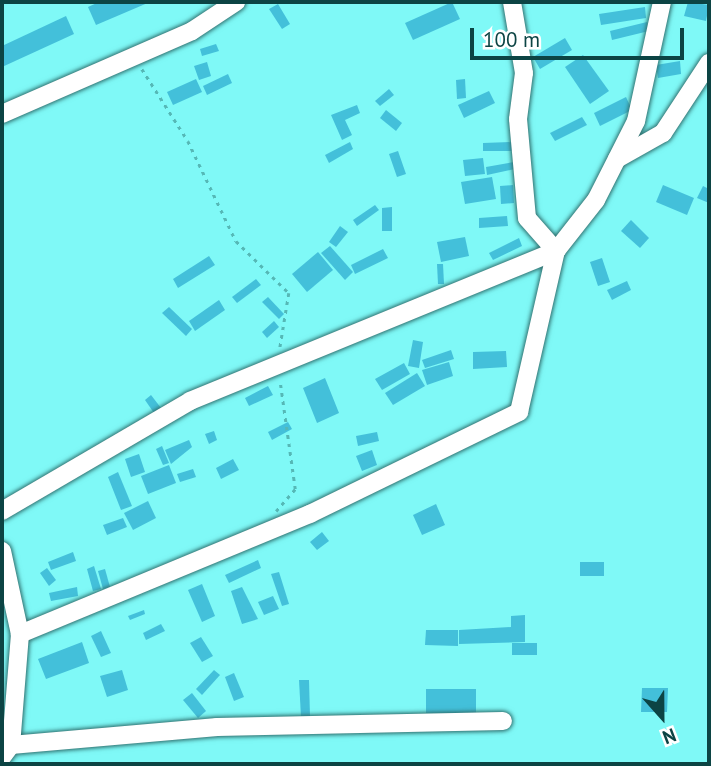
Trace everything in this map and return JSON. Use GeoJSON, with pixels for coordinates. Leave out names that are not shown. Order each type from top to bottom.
{"type":"FeatureCollection","features":[{"type":"Feature","properties":{"kind":"street"},"geometry":{"type":"LineString","coordinates":[[2,114],[133,54],[192,31],[236,2]]}},
{"type":"Feature","properties":{"kind":"street"},"geometry":{"type":"LineString","coordinates":[[512,2],[524,73],[518,119],[527,218],[556,251]]}},
{"type":"Feature","properties":{"kind":"street"},"geometry":{"type":"LineString","coordinates":[[20,635],[310,514],[519,412],[556,251],[596,200],[636,121],[662,2]]}},
{"type":"Feature","properties":{"kind":"street"},"geometry":{"type":"LineString","coordinates":[[617,159],[663,133],[709,63]]}},
{"type":"Feature","properties":{"kind":"street"},"geometry":{"type":"LineString","coordinates":[[2,511],[136,428],[278,365],[556,251]]}},
{"type":"Feature","properties":{"kind":"street"},"geometry":{"type":"LineString","coordinates":[[2,551],[20,635],[6,750],[217,727],[503,721]]}},
{"type":"Feature","properties":{"kind":"path"},"geometry":{"type":"LineString","coordinates":[[133,54],[188,141],[236,241],[289,293],[278,365],[295,489],[270,518]]}},
{"type":"Feature","properties":{"kind":"building"},"geometry":{"type":"Polygon","coordinates":[[[99,2],[150,2],[96,25],[88,7],[99,2]]]}},
{"type":"Feature","properties":{"kind":"building"},"geometry":{"type":"Polygon","coordinates":[[[452,2],[460,19],[413,40],[405,23],[452,2]]]}},
{"type":"Feature","properties":{"kind":"building"},"geometry":{"type":"Polygon","coordinates":[[[688,2],[709,5],[706,21],[684,16],[688,2]]]}},
{"type":"Feature","properties":{"kind":"building"},"geometry":{"type":"Polygon","coordinates":[[[278,4],[290,24],[282,29],[269,9],[278,4]]]}},
{"type":"Feature","properties":{"kind":"building"},"geometry":{"type":"Polygon","coordinates":[[[645,7],[646,18],[601,25],[599,14],[645,7]]]}},
{"type":"Feature","properties":{"kind":"building"},"geometry":{"type":"Polygon","coordinates":[[[66,16],[74,34],[2,67],[2,46],[66,16]]]}},
{"type":"Feature","properties":{"kind":"building"},"geometry":{"type":"Polygon","coordinates":[[[647,22],[649,31],[612,40],[610,31],[647,22]]]}},
{"type":"Feature","properties":{"kind":"building"},"geometry":{"type":"Polygon","coordinates":[[[565,38],[572,50],[540,69],[533,57],[565,38]]]}},
{"type":"Feature","properties":{"kind":"building"},"geometry":{"type":"Polygon","coordinates":[[[216,44],[219,51],[202,56],[200,49],[216,44]]]}},
{"type":"Feature","properties":{"kind":"building"},"geometry":{"type":"Polygon","coordinates":[[[583,55],[609,91],[590,104],[565,67],[583,55]]]}},
{"type":"Feature","properties":{"kind":"building"},"geometry":{"type":"Polygon","coordinates":[[[680,61],[681,74],[658,78],[656,65],[680,61]]]}},
{"type":"Feature","properties":{"kind":"building"},"geometry":{"type":"Polygon","coordinates":[[[207,62],[211,76],[199,80],[194,66],[207,62]]]}},
{"type":"Feature","properties":{"kind":"building"},"geometry":{"type":"Polygon","coordinates":[[[228,74],[232,83],[207,95],[203,86],[228,74]]]}},
{"type":"Feature","properties":{"kind":"building"},"geometry":{"type":"Polygon","coordinates":[[[196,79],[202,92],[173,105],[167,92],[196,79]]]}},
{"type":"Feature","properties":{"kind":"building"},"geometry":{"type":"Polygon","coordinates":[[[465,79],[466,98],[457,99],[456,80],[465,79]]]}},
{"type":"Feature","properties":{"kind":"building"},"geometry":{"type":"Polygon","coordinates":[[[389,89],[394,95],[380,106],[375,101],[389,89]]]}},
{"type":"Feature","properties":{"kind":"building"},"geometry":{"type":"Polygon","coordinates":[[[489,91],[495,103],[464,118],[458,105],[489,91]]]}},
{"type":"Feature","properties":{"kind":"building"},"geometry":{"type":"Polygon","coordinates":[[[626,97],[632,110],[600,126],[594,113],[626,97]]]}},
{"type":"Feature","properties":{"kind":"building"},"geometry":{"type":"Polygon","coordinates":[[[357,105],[360,113],[345,120],[352,135],[342,140],[331,115],[357,105]]]}},
{"type":"Feature","properties":{"kind":"building"},"geometry":{"type":"Polygon","coordinates":[[[386,110],[402,123],[396,131],[380,118],[386,110]]]}},
{"type":"Feature","properties":{"kind":"building"},"geometry":{"type":"Polygon","coordinates":[[[582,117],[587,125],[555,141],[550,133],[582,117]]]}},
{"type":"Feature","properties":{"kind":"building"},"geometry":{"type":"Polygon","coordinates":[[[350,142],[353,149],[329,163],[325,155],[350,142]]]}},
{"type":"Feature","properties":{"kind":"building"},"geometry":{"type":"Polygon","coordinates":[[[513,142],[513,151],[483,151],[483,143],[513,142]]]}},
{"type":"Feature","properties":{"kind":"building"},"geometry":{"type":"Polygon","coordinates":[[[398,151],[406,174],[397,177],[389,154],[398,151]]]}},
{"type":"Feature","properties":{"kind":"building"},"geometry":{"type":"Polygon","coordinates":[[[483,158],[485,174],[465,176],[463,160],[483,158]]]}},
{"type":"Feature","properties":{"kind":"building"},"geometry":{"type":"Polygon","coordinates":[[[514,162],[515,169],[487,175],[486,167],[514,162]]]}},
{"type":"Feature","properties":{"kind":"building"},"geometry":{"type":"Polygon","coordinates":[[[492,177],[496,199],[465,204],[461,182],[492,177]]]}},
{"type":"Feature","properties":{"kind":"building"},"geometry":{"type":"Polygon","coordinates":[[[513,185],[514,203],[501,204],[500,186],[513,185]]]}},
{"type":"Feature","properties":{"kind":"building"},"geometry":{"type":"Polygon","coordinates":[[[663,185],[694,198],[687,215],[656,202],[663,185]]]}},
{"type":"Feature","properties":{"kind":"building"},"geometry":{"type":"Polygon","coordinates":[[[703,186],[709,189],[709,203],[697,198],[703,186]]]}},
{"type":"Feature","properties":{"kind":"building"},"geometry":{"type":"Polygon","coordinates":[[[375,205],[379,210],[357,226],[353,220],[375,205]]]}},
{"type":"Feature","properties":{"kind":"building"},"geometry":{"type":"Polygon","coordinates":[[[392,207],[392,231],[382,231],[382,208],[392,207]]]}},
{"type":"Feature","properties":{"kind":"building"},"geometry":{"type":"Polygon","coordinates":[[[507,216],[508,226],[479,228],[479,218],[507,216]]]}},
{"type":"Feature","properties":{"kind":"building"},"geometry":{"type":"Polygon","coordinates":[[[631,220],[649,238],[640,248],[621,231],[631,220]]]}},
{"type":"Feature","properties":{"kind":"building"},"geometry":{"type":"Polygon","coordinates":[[[340,226],[348,232],[336,247],[329,242],[340,226]]]}},
{"type":"Feature","properties":{"kind":"building"},"geometry":{"type":"Polygon","coordinates":[[[465,237],[469,256],[441,262],[437,242],[465,237]]]}},
{"type":"Feature","properties":{"kind":"building"},"geometry":{"type":"Polygon","coordinates":[[[519,238],[522,246],[493,260],[489,253],[519,238]]]}},
{"type":"Feature","properties":{"kind":"building"},"geometry":{"type":"Polygon","coordinates":[[[330,246],[353,272],[345,280],[321,253],[330,246]]]}},
{"type":"Feature","properties":{"kind":"building"},"geometry":{"type":"Polygon","coordinates":[[[383,249],[388,258],[355,274],[351,265],[383,249]]]}},
{"type":"Feature","properties":{"kind":"building"},"geometry":{"type":"Polygon","coordinates":[[[318,252],[333,270],[307,292],[292,274],[318,252]]]}},
{"type":"Feature","properties":{"kind":"building"},"geometry":{"type":"Polygon","coordinates":[[[209,256],[215,265],[178,288],[173,279],[209,256]]]}},
{"type":"Feature","properties":{"kind":"building"},"geometry":{"type":"Polygon","coordinates":[[[602,258],[610,282],[598,286],[590,262],[602,258]]]}},
{"type":"Feature","properties":{"kind":"building"},"geometry":{"type":"Polygon","coordinates":[[[437,264],[443,264],[444,284],[438,284],[437,264]]]}},
{"type":"Feature","properties":{"kind":"building"},"geometry":{"type":"Polygon","coordinates":[[[256,279],[261,285],[237,303],[232,297],[256,279]]]}},
{"type":"Feature","properties":{"kind":"building"},"geometry":{"type":"Polygon","coordinates":[[[627,281],[631,290],[612,300],[607,290],[627,281]]]}},
{"type":"Feature","properties":{"kind":"building"},"geometry":{"type":"Polygon","coordinates":[[[268,297],[284,314],[279,319],[262,302],[268,297]]]}},
{"type":"Feature","properties":{"kind":"building"},"geometry":{"type":"Polygon","coordinates":[[[219,300],[225,310],[195,331],[189,321],[219,300]]]}},
{"type":"Feature","properties":{"kind":"building"},"geometry":{"type":"Polygon","coordinates":[[[169,307],[192,329],[186,336],[162,313],[169,307]]]}},
{"type":"Feature","properties":{"kind":"building"},"geometry":{"type":"Polygon","coordinates":[[[274,321],[279,327],[267,338],[262,332],[274,321]]]}},
{"type":"Feature","properties":{"kind":"building"},"geometry":{"type":"Polygon","coordinates":[[[413,340],[423,342],[419,368],[408,366],[413,340]]]}},
{"type":"Feature","properties":{"kind":"building"},"geometry":{"type":"Polygon","coordinates":[[[451,350],[454,359],[425,368],[422,360],[451,350]]]}},
{"type":"Feature","properties":{"kind":"building"},"geometry":{"type":"Polygon","coordinates":[[[506,351],[507,367],[473,369],[473,352],[506,351]]]}},
{"type":"Feature","properties":{"kind":"building"},"geometry":{"type":"Polygon","coordinates":[[[449,362],[453,376],[427,385],[422,370],[449,362]]]}},
{"type":"Feature","properties":{"kind":"building"},"geometry":{"type":"Polygon","coordinates":[[[404,363],[410,374],[382,390],[375,379],[404,363]]]}},
{"type":"Feature","properties":{"kind":"building"},"geometry":{"type":"Polygon","coordinates":[[[417,373],[425,386],[393,405],[385,393],[417,373]]]}},
{"type":"Feature","properties":{"kind":"building"},"geometry":{"type":"Polygon","coordinates":[[[325,378],[339,413],[317,423],[303,388],[325,378]]]}},
{"type":"Feature","properties":{"kind":"building"},"geometry":{"type":"Polygon","coordinates":[[[268,386],[273,395],[249,406],[245,398],[268,386]]]}},
{"type":"Feature","properties":{"kind":"building"},"geometry":{"type":"Polygon","coordinates":[[[151,395],[161,408],[154,413],[145,400],[151,395]]]}},
{"type":"Feature","properties":{"kind":"building"},"geometry":{"type":"Polygon","coordinates":[[[288,422],[292,429],[272,440],[268,432],[288,422]]]}},
{"type":"Feature","properties":{"kind":"building"},"geometry":{"type":"Polygon","coordinates":[[[214,431],[217,440],[209,444],[205,434],[214,431]]]}},
{"type":"Feature","properties":{"kind":"building"},"geometry":{"type":"Polygon","coordinates":[[[377,432],[379,441],[358,446],[356,436],[377,432]]]}},
{"type":"Feature","properties":{"kind":"building"},"geometry":{"type":"Polygon","coordinates":[[[189,440],[192,447],[171,464],[165,450],[189,440]]]}},
{"type":"Feature","properties":{"kind":"building"},"geometry":{"type":"Polygon","coordinates":[[[162,446],[169,463],[163,465],[156,449],[162,446]]]}},
{"type":"Feature","properties":{"kind":"building"},"geometry":{"type":"Polygon","coordinates":[[[372,450],[377,465],[362,471],[356,456],[372,450]]]}},
{"type":"Feature","properties":{"kind":"building"},"geometry":{"type":"Polygon","coordinates":[[[139,454],[145,472],[131,477],[125,459],[139,454]]]}},
{"type":"Feature","properties":{"kind":"building"},"geometry":{"type":"Polygon","coordinates":[[[233,459],[239,470],[221,479],[216,468],[233,459]]]}},
{"type":"Feature","properties":{"kind":"building"},"geometry":{"type":"Polygon","coordinates":[[[169,465],[176,483],[148,494],[141,476],[169,465]]]}},
{"type":"Feature","properties":{"kind":"building"},"geometry":{"type":"Polygon","coordinates":[[[193,469],[196,477],[180,482],[177,474],[193,469]]]}},
{"type":"Feature","properties":{"kind":"building"},"geometry":{"type":"Polygon","coordinates":[[[118,472],[132,506],[121,510],[108,477],[118,472]]]}},
{"type":"Feature","properties":{"kind":"building"},"geometry":{"type":"Polygon","coordinates":[[[148,501],[156,518],[133,530],[124,513],[148,501]]]}},
{"type":"Feature","properties":{"kind":"building"},"geometry":{"type":"Polygon","coordinates":[[[436,504],[445,525],[422,535],[413,515],[436,504]]]}},
{"type":"Feature","properties":{"kind":"building"},"geometry":{"type":"Polygon","coordinates":[[[123,518],[127,527],[107,535],[103,525],[123,518]]]}},
{"type":"Feature","properties":{"kind":"building"},"geometry":{"type":"Polygon","coordinates":[[[322,532],[329,541],[317,550],[310,542],[322,532]]]}},
{"type":"Feature","properties":{"kind":"building"},"geometry":{"type":"Polygon","coordinates":[[[73,552],[76,561],[51,570],[48,562],[73,552]]]}},
{"type":"Feature","properties":{"kind":"building"},"geometry":{"type":"Polygon","coordinates":[[[258,560],[261,568],[229,583],[225,575],[258,560]]]}},
{"type":"Feature","properties":{"kind":"building"},"geometry":{"type":"Polygon","coordinates":[[[580,562],[604,562],[604,576],[580,576],[580,562]]]}},
{"type":"Feature","properties":{"kind":"building"},"geometry":{"type":"Polygon","coordinates":[[[94,566],[101,589],[93,591],[87,569],[94,566]]]}},
{"type":"Feature","properties":{"kind":"building"},"geometry":{"type":"Polygon","coordinates":[[[47,568],[56,580],[49,586],[40,573],[47,568]]]}},
{"type":"Feature","properties":{"kind":"building"},"geometry":{"type":"Polygon","coordinates":[[[105,569],[110,587],[103,589],[98,571],[105,569]]]}},
{"type":"Feature","properties":{"kind":"building"},"geometry":{"type":"Polygon","coordinates":[[[279,572],[289,604],[282,606],[271,574],[279,572]]]}},
{"type":"Feature","properties":{"kind":"building"},"geometry":{"type":"Polygon","coordinates":[[[202,584],[215,616],[202,622],[188,590],[202,584]]]}},
{"type":"Feature","properties":{"kind":"building"},"geometry":{"type":"Polygon","coordinates":[[[77,587],[78,596],[51,601],[49,593],[77,587]]]}},
{"type":"Feature","properties":{"kind":"building"},"geometry":{"type":"Polygon","coordinates":[[[242,587],[258,619],[242,624],[231,591],[242,587]]]}},
{"type":"Feature","properties":{"kind":"building"},"geometry":{"type":"Polygon","coordinates":[[[273,596],[279,609],[264,615],[258,602],[273,596]]]}},
{"type":"Feature","properties":{"kind":"building"},"geometry":{"type":"Polygon","coordinates":[[[144,610],[145,614],[130,620],[128,616],[144,610]]]}},
{"type":"Feature","properties":{"kind":"building"},"geometry":{"type":"Polygon","coordinates":[[[525,615],[525,642],[459,644],[459,630],[511,627],[511,616],[525,615]]]}},
{"type":"Feature","properties":{"kind":"building"},"geometry":{"type":"Polygon","coordinates":[[[161,624],[165,631],[146,640],[143,633],[161,624]]]}},
{"type":"Feature","properties":{"kind":"building"},"geometry":{"type":"Polygon","coordinates":[[[426,630],[458,630],[458,646],[425,645],[426,630]]]}},
{"type":"Feature","properties":{"kind":"building"},"geometry":{"type":"Polygon","coordinates":[[[101,631],[111,653],[101,657],[91,636],[101,631]]]}},
{"type":"Feature","properties":{"kind":"building"},"geometry":{"type":"Polygon","coordinates":[[[201,637],[213,656],[202,662],[190,643],[201,637]]]}},
{"type":"Feature","properties":{"kind":"building"},"geometry":{"type":"Polygon","coordinates":[[[82,642],[89,663],[46,679],[38,659],[82,642]]]}},
{"type":"Feature","properties":{"kind":"building"},"geometry":{"type":"Polygon","coordinates":[[[512,643],[537,643],[537,655],[512,655],[512,643]]]}},
{"type":"Feature","properties":{"kind":"building"},"geometry":{"type":"Polygon","coordinates":[[[122,670],[128,690],[107,697],[100,676],[122,670]]]}},
{"type":"Feature","properties":{"kind":"building"},"geometry":{"type":"Polygon","coordinates":[[[214,670],[220,675],[202,695],[196,689],[214,670]]]}},
{"type":"Feature","properties":{"kind":"building"},"geometry":{"type":"Polygon","coordinates":[[[234,673],[244,697],[234,701],[225,677],[234,673]]]}},
{"type":"Feature","properties":{"kind":"building"},"geometry":{"type":"Polygon","coordinates":[[[299,680],[309,680],[310,717],[301,717],[299,680]]]}},
{"type":"Feature","properties":{"kind":"building"},"geometry":{"type":"Polygon","coordinates":[[[642,688],[668,688],[667,712],[641,712],[642,688]]]}},
{"type":"Feature","properties":{"kind":"building"},"geometry":{"type":"Polygon","coordinates":[[[426,689],[476,689],[476,713],[426,713],[426,689]]]}},
{"type":"Feature","properties":{"kind":"building"},"geometry":{"type":"Polygon","coordinates":[[[192,693],[206,711],[198,718],[183,700],[192,693]]]}}]}
